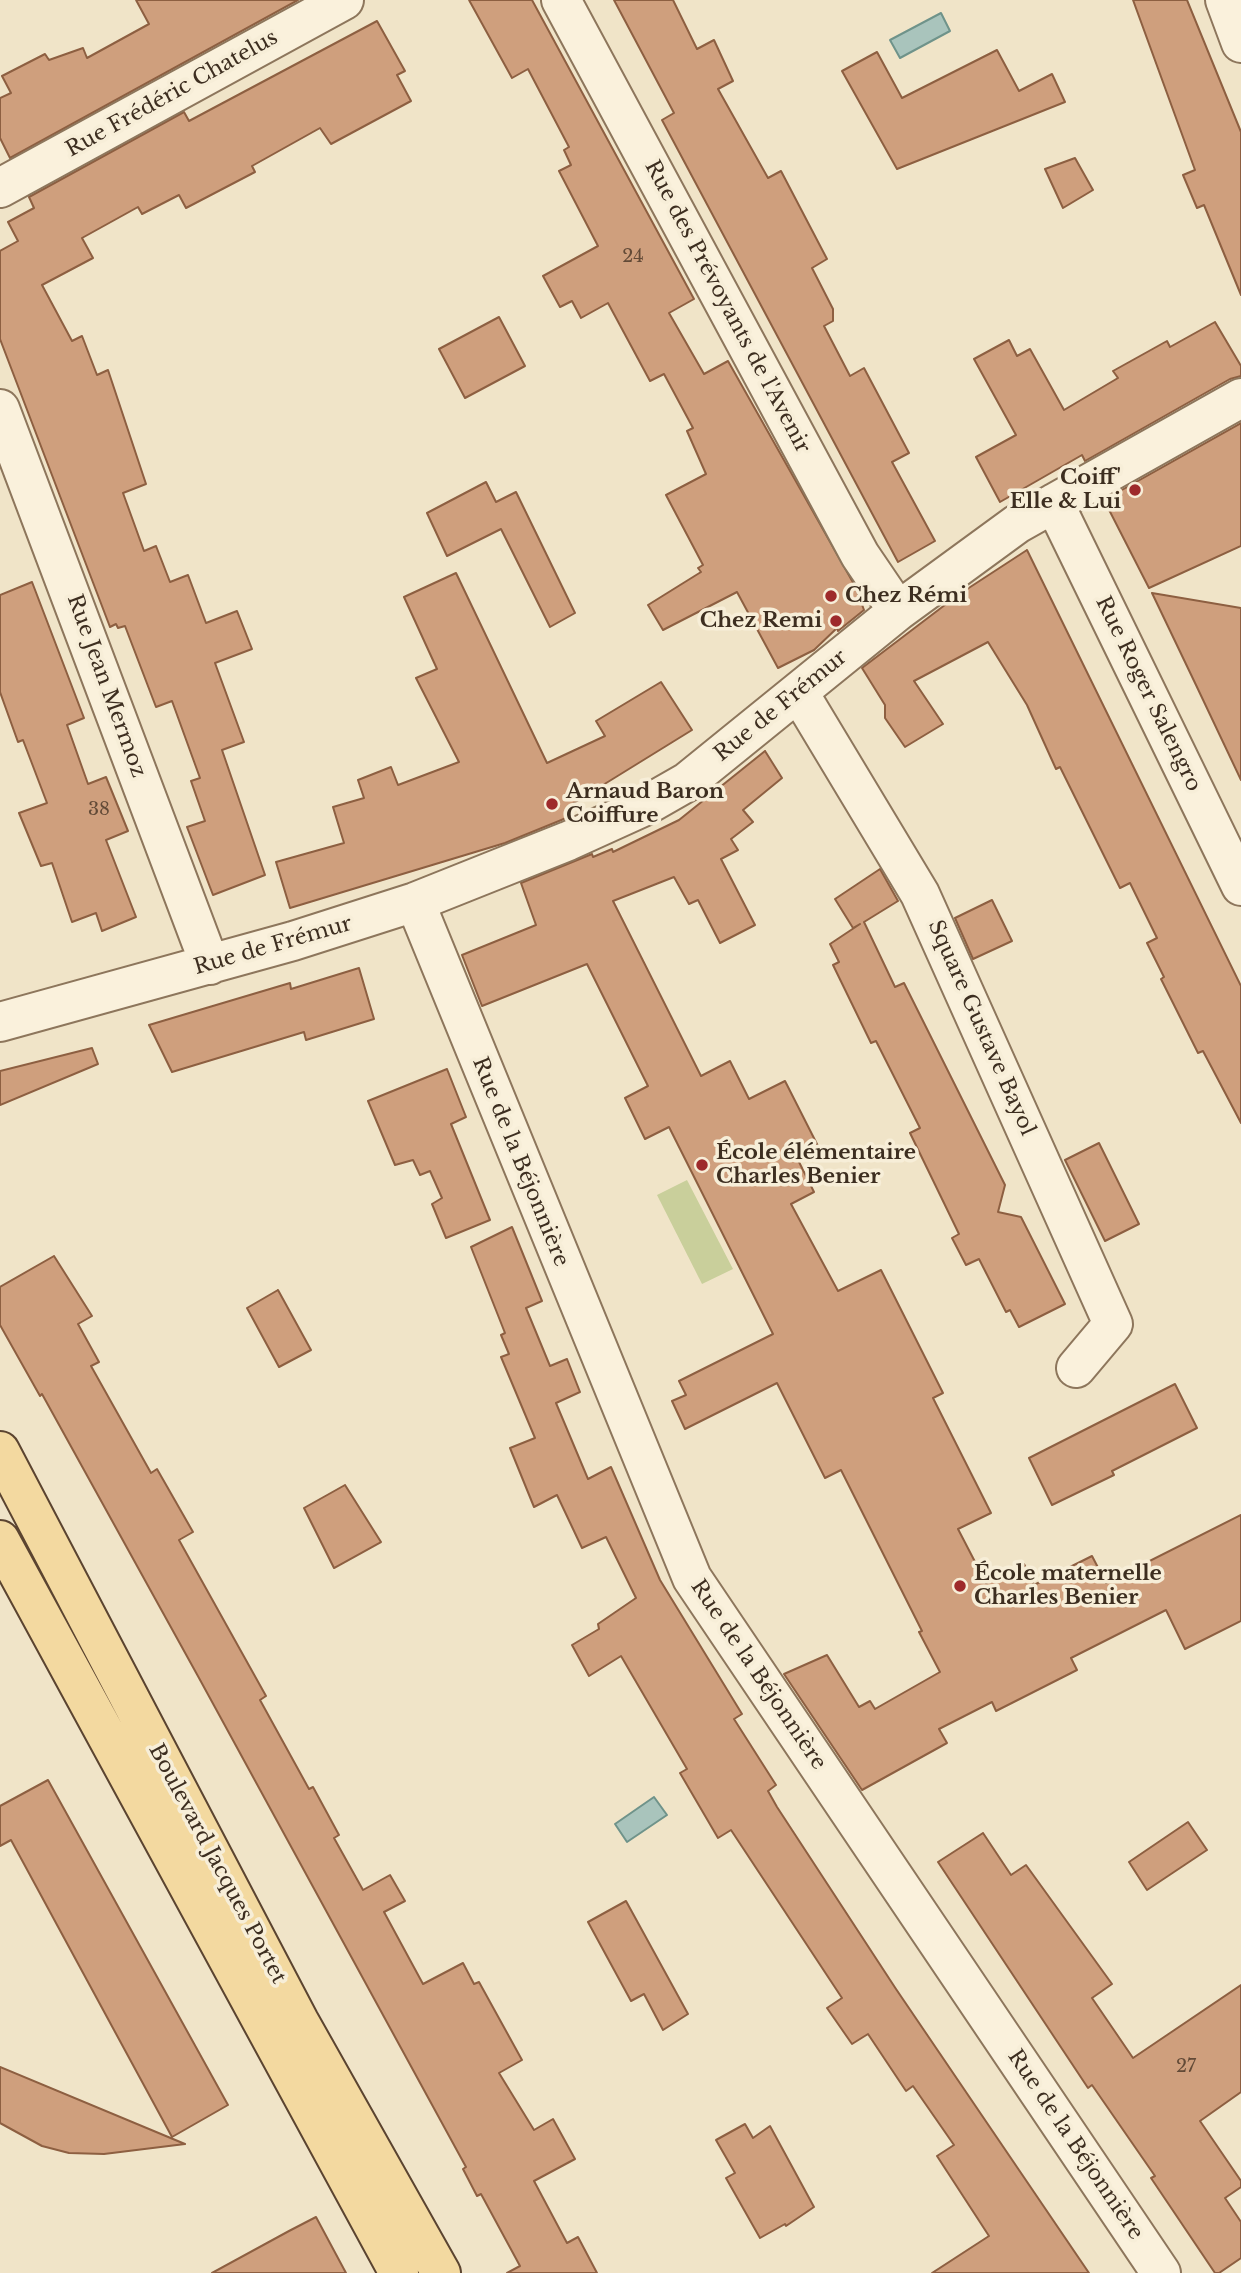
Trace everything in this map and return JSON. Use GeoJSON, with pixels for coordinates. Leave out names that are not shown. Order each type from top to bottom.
{"type":"FeatureCollection","features":[{"type":"Feature","properties":{"kind":"main road","name":"Boulevard Jacques Portet"},"geometry":{"type":"LineString","coordinates":[[0,1451],[299,2021],[441,2273]]}},
{"type":"Feature","properties":{"kind":"main road","name":"Boulevard Jacques Portet"},"geometry":{"type":"LineString","coordinates":[[0,1540],[399,2273]]}},
{"type":"Feature","properties":{"kind":"street","name":"Rue Frédéric Chatelus"},"geometry":{"type":"LineString","coordinates":[[0,188],[344,0]]}},
{"type":"Feature","properties":{"kind":"street","name":"Rue des Prévoyants de l'Avenir"},"geometry":{"type":"LineString","coordinates":[[561,0],[860,555],[898,611]]}},
{"type":"Feature","properties":{"kind":"street"},"geometry":{"type":"LineString","coordinates":[[1225,0],[1241,43]]}},
{"type":"Feature","properties":{"kind":"street","name":"Rue de Frémur"},"geometry":{"type":"LineString","coordinates":[[0,1022],[210,965],[415,902],[558,845],[645,806],[687,782],[898,611],[1017,524],[1241,398]]}},
{"type":"Feature","properties":{"kind":"street","name":"Rue Jean Mermoz"},"geometry":{"type":"LineString","coordinates":[[0,409],[210,965]]}},
{"type":"Feature","properties":{"kind":"street","name":"Rue Roger Salengro"},"geometry":{"type":"LineString","coordinates":[[1054,503],[1241,886]]}},
{"type":"Feature","properties":{"kind":"street","name":"Square Gustave Bayol"},"geometry":{"type":"LineString","coordinates":[[799,693],[920,894],[1113,1324],[1076,1368]]}},
{"type":"Feature","properties":{"kind":"street","name":"Rue de la Béjonnière"},"geometry":{"type":"LineString","coordinates":[[415,902],[692,1578],[1161,2273]]}},
{"type":"Feature","properties":{"kind":"green space"},"geometry":{"type":"Polygon","coordinates":[[[687,1180],[733,1269],[702,1284],[657,1195],[687,1180]]]}},
{"type":"Feature","properties":{"kind":"water"},"geometry":{"type":"Polygon","coordinates":[[[941,13],[950,31],[900,58],[890,40],[941,13]]]}},
{"type":"Feature","properties":{"kind":"water"},"geometry":{"type":"Polygon","coordinates":[[[654,1797],[667,1815],[627,1842],[615,1824],[654,1797]]]}},
{"type":"Feature","properties":{"kind":"building"},"geometry":{"type":"Polygon","coordinates":[[[136,0],[298,0],[10,158],[0,138],[0,98],[11,93],[2,76],[45,54],[49,60],[83,48],[87,58],[149,24],[136,0]]]}},
{"type":"Feature","properties":{"kind":"building"},"geometry":{"type":"Polygon","coordinates":[[[469,0],[532,0],[694,299],[669,313],[704,374],[728,361],[855,586],[864,610],[838,631],[837,628],[814,650],[778,668],[737,592],[663,630],[648,605],[701,572],[698,568],[703,565],[666,495],[706,474],[687,431],[693,428],[664,374],[650,381],[608,303],[581,318],[572,301],[560,307],[543,276],[598,246],[559,171],[571,165],[564,150],[569,147],[528,69],[512,78],[469,0]]]}},
{"type":"Feature","properties":{"kind":"building"},"geometry":{"type":"Polygon","coordinates":[[[614,0],[673,0],[697,49],[714,40],[733,81],[718,89],[768,178],[781,171],[827,259],[812,268],[833,309],[833,321],[824,326],[850,376],[864,368],[909,453],[892,462],[935,541],[898,562],[662,120],[674,113],[614,0]]]}},
{"type":"Feature","properties":{"kind":"building"},"geometry":{"type":"Polygon","coordinates":[[[1133,0],[1187,0],[1241,132],[1241,295],[1204,205],[1197,208],[1183,175],[1195,170],[1133,0]]]}},
{"type":"Feature","properties":{"kind":"building"},"geometry":{"type":"Polygon","coordinates":[[[377,21],[405,71],[397,75],[411,101],[331,144],[320,128],[252,166],[255,172],[186,208],[179,195],[142,214],[138,207],[82,238],[93,258],[42,285],[72,341],[82,336],[97,375],[108,370],[146,484],[123,493],[144,551],[156,546],[170,582],[188,575],[206,623],[237,611],[252,649],[215,663],[244,742],[222,750],[265,875],[213,895],[187,827],[205,821],[191,781],[200,778],[172,701],[156,707],[125,626],[118,628],[116,624],[110,627],[0,339],[0,251],[18,241],[8,222],[34,208],[29,197],[184,112],[189,121],[377,21]]]}},
{"type":"Feature","properties":{"kind":"building"},"geometry":{"type":"Polygon","coordinates":[[[997,50],[1019,91],[1052,74],[1065,102],[897,169],[842,71],[877,52],[902,98],[997,50]]]}},
{"type":"Feature","properties":{"kind":"building"},"geometry":{"type":"Polygon","coordinates":[[[1075,158],[1093,190],[1063,208],[1045,169],[1075,158]]]}},
{"type":"Feature","properties":{"kind":"building"},"geometry":{"type":"Polygon","coordinates":[[[499,317],[525,366],[465,398],[439,349],[499,317]]]}},
{"type":"Feature","properties":{"kind":"building"},"geometry":{"type":"Polygon","coordinates":[[[1215,322],[1241,366],[1241,376],[1230,379],[1085,461],[1082,455],[1000,502],[976,457],[1016,435],[974,359],[1009,340],[1017,356],[1030,349],[1064,410],[1118,378],[1113,371],[1167,341],[1170,347],[1215,322]]]}},
{"type":"Feature","properties":{"kind":"building"},"geometry":{"type":"Polygon","coordinates":[[[1241,423],[1241,546],[1149,588],[1104,500],[1241,423]]]}},
{"type":"Feature","properties":{"kind":"building"},"geometry":{"type":"Polygon","coordinates":[[[486,482],[496,502],[516,492],[575,613],[550,627],[501,529],[447,556],[427,513],[486,482]]]}},
{"type":"Feature","properties":{"kind":"building"},"geometry":{"type":"Polygon","coordinates":[[[1027,550],[1241,986],[1241,1123],[1203,1051],[1198,1053],[1161,979],[1164,977],[1147,943],[1157,938],[1130,883],[1120,888],[1060,767],[1056,769],[1027,705],[988,642],[914,681],[943,724],[905,747],[885,718],[885,705],[862,668],[958,595],[1027,550]]]}},
{"type":"Feature","properties":{"kind":"building"},"geometry":{"type":"Polygon","coordinates":[[[456,573],[547,763],[605,736],[596,721],[661,682],[692,730],[569,806],[573,815],[505,843],[290,908],[276,862],[344,843],[333,807],[364,798],[358,780],[391,767],[398,785],[459,762],[416,678],[437,669],[404,597],[456,573]]]}},
{"type":"Feature","properties":{"kind":"building"},"geometry":{"type":"Polygon","coordinates":[[[32,582],[84,718],[67,725],[88,784],[106,777],[128,831],[106,840],[136,917],[102,931],[96,913],[72,922],[52,863],[41,866],[19,813],[47,803],[23,740],[18,742],[0,692],[0,595],[32,582]]]}},
{"type":"Feature","properties":{"kind":"building"},"geometry":{"type":"Polygon","coordinates":[[[1152,593],[1241,608],[1241,780],[1196,685],[1152,593]]]}},
{"type":"Feature","properties":{"kind":"building"},"geometry":{"type":"Polygon","coordinates":[[[765,751],[782,778],[743,810],[753,822],[731,839],[738,850],[721,859],[755,925],[720,943],[698,900],[689,904],[674,877],[613,901],[701,1076],[730,1061],[749,1099],[785,1081],[820,1150],[798,1160],[814,1192],[791,1204],[838,1291],[881,1270],[943,1393],[933,1398],[991,1513],[958,1529],[986,1583],[1024,1564],[1034,1585],[1092,1556],[1106,1583],[1241,1515],[1241,1621],[1185,1649],[1166,1610],[1071,1658],[1077,1670],[996,1711],[992,1702],[939,1729],[947,1743],[862,1790],[784,1674],[827,1655],[859,1707],[870,1701],[875,1709],[940,1672],[919,1632],[922,1631],[841,1470],[825,1478],[777,1383],[685,1429],[672,1401],[686,1395],[679,1381],[773,1334],[669,1127],[645,1139],[625,1098],[648,1086],[587,964],[482,1006],[462,955],[536,925],[521,883],[592,854],[593,857],[612,849],[613,852],[679,820],[765,751]]]}},
{"type":"Feature","properties":{"kind":"building"},"geometry":{"type":"Polygon","coordinates":[[[880,869],[898,901],[864,922],[895,987],[904,983],[1005,1185],[998,1212],[1021,1217],[1065,1304],[1019,1327],[1010,1310],[1006,1312],[979,1259],[966,1265],[952,1238],[959,1234],[910,1133],[920,1128],[876,1041],[871,1043],[833,965],[839,962],[830,944],[860,924],[853,928],[835,899],[880,869]]]}},
{"type":"Feature","properties":{"kind":"building"},"geometry":{"type":"Polygon","coordinates":[[[992,900],[1012,941],[973,959],[955,918],[992,900]]]}},
{"type":"Feature","properties":{"kind":"building"},"geometry":{"type":"Polygon","coordinates":[[[359,968],[374,1019],[306,1040],[304,1032],[172,1072],[149,1025],[290,983],[291,989],[359,968]]]}},
{"type":"Feature","properties":{"kind":"building"},"geometry":{"type":"Polygon","coordinates":[[[92,1048],[98,1064],[0,1105],[0,1071],[92,1048]]]}},
{"type":"Feature","properties":{"kind":"building"},"geometry":{"type":"Polygon","coordinates":[[[447,1069],[466,1117],[451,1124],[490,1220],[446,1238],[432,1204],[442,1198],[430,1171],[420,1175],[413,1160],[395,1165],[368,1101],[447,1069]]]}},
{"type":"Feature","properties":{"kind":"building"},"geometry":{"type":"Polygon","coordinates":[[[1099,1143],[1139,1224],[1105,1241],[1065,1160],[1099,1143]]]}},
{"type":"Feature","properties":{"kind":"building"},"geometry":{"type":"Polygon","coordinates":[[[512,1227],[542,1301],[526,1308],[550,1366],[567,1359],[580,1392],[556,1403],[588,1479],[611,1467],[660,1580],[742,1714],[734,1719],[776,1785],[768,1791],[777,1807],[896,1989],[1089,2273],[932,2273],[989,2236],[937,2156],[954,2145],[913,2086],[906,2091],[868,2034],[852,2044],[827,2008],[842,1998],[731,1830],[718,1838],[680,1773],[687,1769],[621,1656],[589,1676],[572,1645],[599,1629],[598,1624],[636,1598],[606,1537],[582,1548],[557,1495],[534,1507],[510,1448],[535,1438],[501,1357],[509,1354],[501,1335],[505,1333],[471,1247],[512,1227]]]}},
{"type":"Feature","properties":{"kind":"building"},"geometry":{"type":"Polygon","coordinates":[[[54,1256],[92,1316],[78,1324],[99,1362],[91,1366],[151,1473],[157,1469],[193,1532],[179,1540],[266,1696],[260,1700],[309,1789],[313,1787],[339,1835],[334,1838],[363,1890],[390,1875],[405,1901],[384,1912],[423,1984],[463,1963],[474,1984],[479,1982],[522,2060],[499,2073],[534,2130],[553,2119],[575,2159],[534,2181],[567,2243],[578,2237],[597,2273],[507,2273],[520,2266],[481,2194],[477,2196],[463,2169],[466,2167],[199,1678],[42,1394],[40,1396],[0,1325],[0,1287],[54,1256]]]}},
{"type":"Feature","properties":{"kind":"building"},"geometry":{"type":"Polygon","coordinates":[[[278,1290],[311,1350],[279,1367],[247,1308],[278,1290]]]}},
{"type":"Feature","properties":{"kind":"building"},"geometry":{"type":"Polygon","coordinates":[[[1175,1384],[1197,1428],[1112,1471],[1114,1475],[1052,1505],[1029,1458],[1175,1384]]]}},
{"type":"Feature","properties":{"kind":"building"},"geometry":{"type":"Polygon","coordinates":[[[345,1485],[381,1542],[334,1568],[304,1508],[345,1485]]]}},
{"type":"Feature","properties":{"kind":"building"},"geometry":{"type":"Polygon","coordinates":[[[48,1780],[228,2105],[172,2137],[11,1840],[0,1846],[0,1806],[48,1780]]]}},
{"type":"Feature","properties":{"kind":"building"},"geometry":{"type":"Polygon","coordinates":[[[1188,1822],[1207,1850],[1147,1890],[1129,1862],[1188,1822]]]}},
{"type":"Feature","properties":{"kind":"building"},"geometry":{"type":"Polygon","coordinates":[[[983,1833],[1011,1875],[1026,1865],[1112,1984],[1092,1998],[1133,2058],[1241,1985],[1241,2092],[1200,2121],[1241,2181],[1241,2187],[1225,2198],[1241,2222],[1241,2258],[1219,2273],[1215,2273],[1151,2178],[1155,2176],[1092,2085],[1088,2088],[938,1862],[983,1833]]]}},
{"type":"Feature","properties":{"kind":"building"},"geometry":{"type":"Polygon","coordinates":[[[626,1901],[688,2014],[663,2030],[644,1994],[631,2001],[588,1922],[626,1901]]]}},
{"type":"Feature","properties":{"kind":"building"},"geometry":{"type":"Polygon","coordinates":[[[0,2067],[185,2144],[104,2154],[69,2153],[42,2146],[0,2123],[0,2067]]]}},
{"type":"Feature","properties":{"kind":"building"},"geometry":{"type":"Polygon","coordinates":[[[745,2124],[753,2138],[770,2126],[814,2207],[786,2226],[785,2224],[760,2238],[726,2178],[735,2173],[716,2140],[745,2124]]]}},
{"type":"Feature","properties":{"kind":"building"},"geometry":{"type":"Polygon","coordinates":[[[316,2217],[346,2273],[212,2273],[289,2231],[316,2217]]]}},
{"type":"Feature","properties":{"kind":"place","name":"Coiff' Elle & Lui"},"geometry":{"type":"Point","coordinates":[1135,490]}},
{"type":"Feature","properties":{"kind":"place","name":"Chez Rémi"},"geometry":{"type":"Point","coordinates":[831,596]}},
{"type":"Feature","properties":{"kind":"place","name":"Chez Remi"},"geometry":{"type":"Point","coordinates":[836,621]}},
{"type":"Feature","properties":{"kind":"place","name":"Arnaud Baron Coiffure"},"geometry":{"type":"Point","coordinates":[552,804]}},
{"type":"Feature","properties":{"kind":"place","name":"École élémentaire Charles Benier"},"geometry":{"type":"Point","coordinates":[702,1165]}},
{"type":"Feature","properties":{"kind":"place","name":"École maternelle Charles Benier"},"geometry":{"type":"Point","coordinates":[960,1586]}}]}
